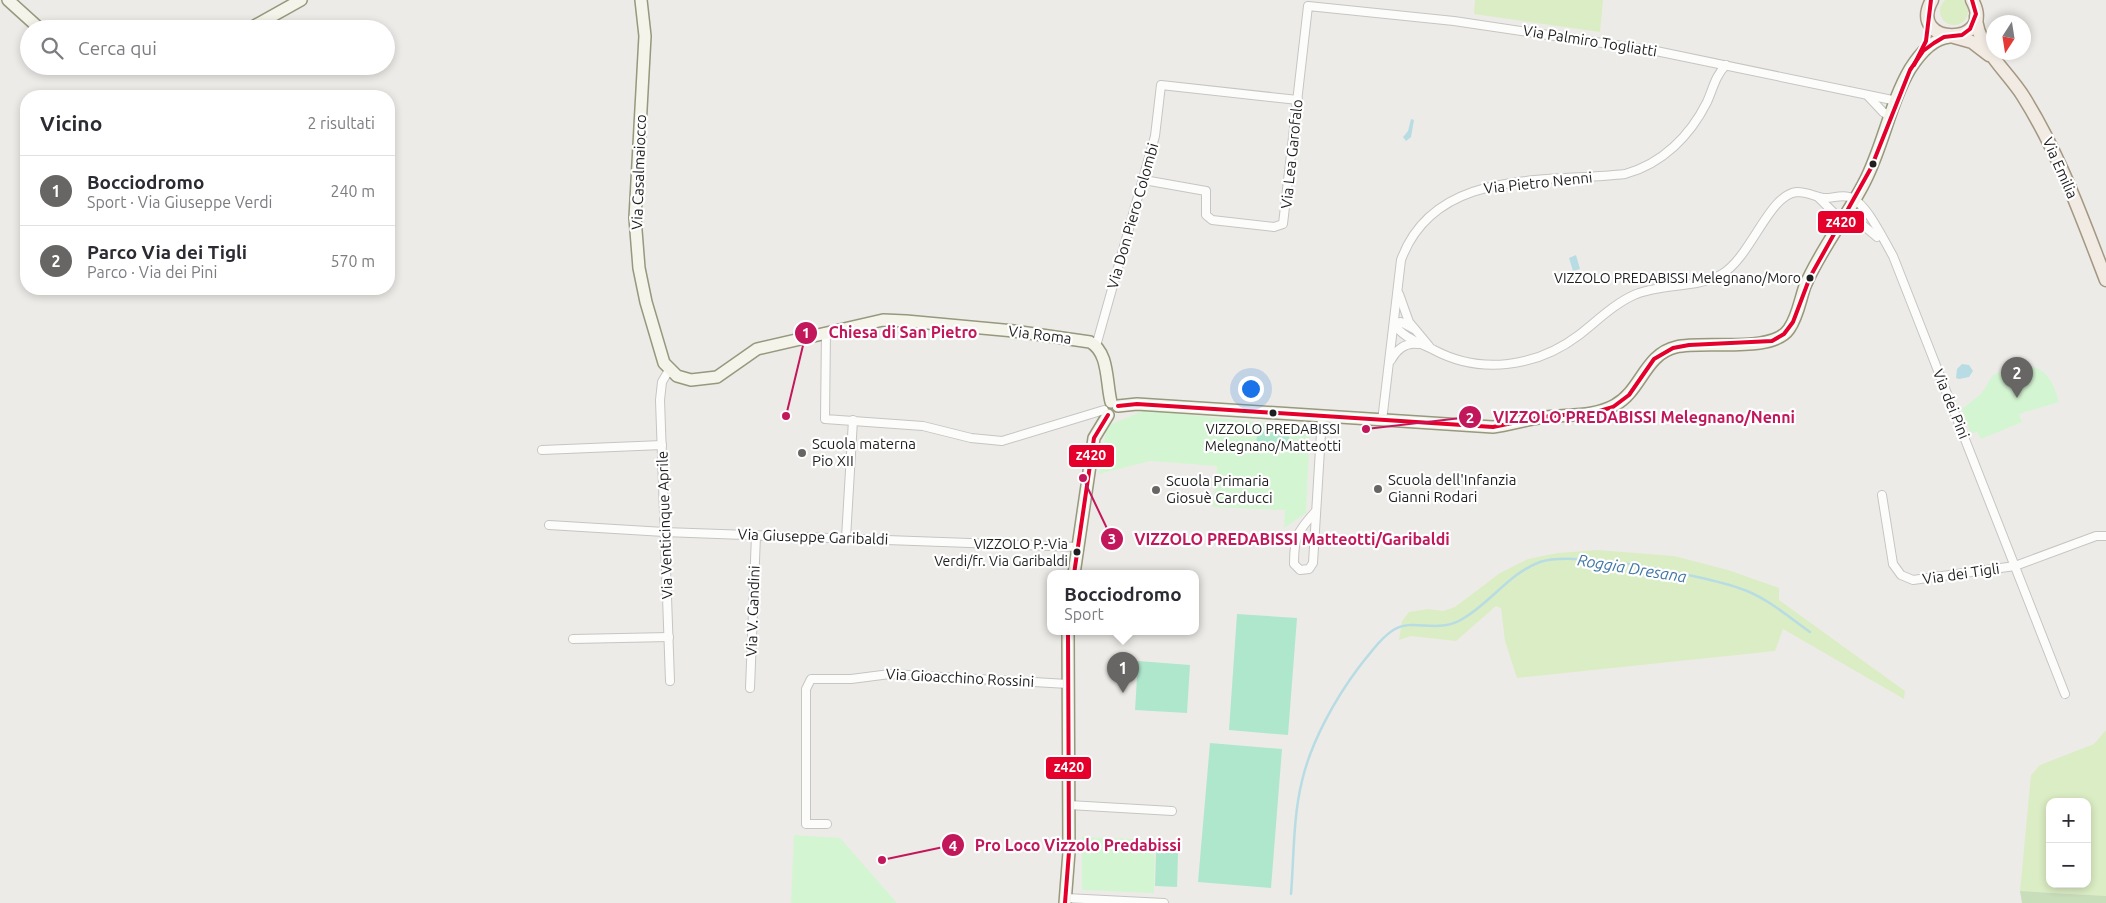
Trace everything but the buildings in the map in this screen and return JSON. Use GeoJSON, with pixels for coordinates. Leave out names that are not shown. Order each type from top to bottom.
{"type":"FeatureCollection","features":[{"type":"Feature","properties":{"kind":"main road"},"geometry":{"type":"LineString","coordinates":[[1930,6],[1936,31],[1951,37],[1968,31],[1975,6]]}},
{"type":"Feature","properties":{"kind":"main road","name":"Via Emilia"},"geometry":{"type":"LineString","coordinates":[[1975,6],[1978,30],[1999,64],[2020,91],[2045,134],[2072,192],[2106,280]]}},
{"type":"Feature","properties":{"kind":"main road","name":"Via Emilia"},"geometry":{"type":"LineString","coordinates":[[1951,37],[1976,45],[1999,64]]}},
{"type":"Feature","properties":{"kind":"street"},"geometry":{"type":"LineString","coordinates":[[8,0],[30,20]]}},
{"type":"Feature","properties":{"kind":"street"},"geometry":{"type":"LineString","coordinates":[[265,20],[301,0]]}},
{"type":"Feature","properties":{"kind":"street","name":"Via Casalmaiocco"},"geometry":{"type":"LineString","coordinates":[[640,0],[645,36],[634,218],[643,291],[662,355],[669,370]]}},
{"type":"Feature","properties":{"kind":"street","name":"Via Palmiro Togliatti"},"geometry":{"type":"LineString","coordinates":[[1308,6],[1494,26],[1656,51],[1897,101]]}},
{"type":"Feature","properties":{"kind":"street","name":"Via Lea Garofalo"},"geometry":{"type":"LineString","coordinates":[[1144,180],[1206,191],[1206,215],[1212,220],[1279,227],[1285,219],[1308,6]]}},
{"type":"Feature","properties":{"kind":"street"},"geometry":{"type":"LineString","coordinates":[[826,332],[825,419],[923,426],[971,438],[1002,440],[1110,408],[1137,404],[1487,428],[1542,417],[1596,412],[1613,407],[1623,400],[1652,362],[1666,350],[1689,345],[1762,342],[1775,340],[1784,334],[1791,325],[1805,287],[1871,168],[1910,70],[1923,51],[1929,29],[1930,6]]}},
{"type":"Feature","properties":{"kind":"street"},"geometry":{"type":"LineString","coordinates":[[1923,51],[1940,39],[1951,37]]}},
{"type":"Feature","properties":{"kind":"street","name":"Via Pietro Nenni"},"geometry":{"type":"LineString","coordinates":[[1382,421],[1401,260],[1410,240],[1427,220],[1447,203],[1471,192],[1497,184],[1615,175],[1642,168],[1666,153],[1688,132],[1706,104],[1719,73],[1726,65]]}},
{"type":"Feature","properties":{"kind":"street","name":"Via Don Piero Colombi"},"geometry":{"type":"LineString","coordinates":[[1096,346],[1155,136],[1161,85],[1298,100]]}},
{"type":"Feature","properties":{"kind":"street"},"geometry":{"type":"LineString","coordinates":[[1868,96],[1883,112],[1891,117]]}},
{"type":"Feature","properties":{"kind":"street"},"geometry":{"type":"LineString","coordinates":[[1414,329],[1401,322],[1394,323],[1400,331],[1421,345],[1457,361],[1488,365],[1529,360],[1553,351],[1632,296],[1658,288],[1705,281],[1722,274],[1745,253],[1780,200],[1797,192],[1824,198],[1847,196],[1855,199]]}},
{"type":"Feature","properties":{"kind":"street"},"geometry":{"type":"LineString","coordinates":[[1815,195],[1843,220]]}},
{"type":"Feature","properties":{"kind":"street","name":"Via dei Pini"},"geometry":{"type":"LineString","coordinates":[[1855,199],[1866,209],[1892,256],[2065,694]]}},
{"type":"Feature","properties":{"kind":"street","name":"Via dei Pini"},"geometry":{"type":"LineString","coordinates":[[1843,220],[1864,226],[1884,243]]}},
{"type":"Feature","properties":{"kind":"street"},"geometry":{"type":"LineString","coordinates":[[1398,288],[1405,313],[1414,329],[1434,350]]}},
{"type":"Feature","properties":{"kind":"street","name":"Via Roma"},"geometry":{"type":"LineString","coordinates":[[669,370],[677,376],[691,380],[717,377],[757,349],[876,321],[901,320],[1042,335],[1084,340],[1096,346]]}},
{"type":"Feature","properties":{"kind":"street"},"geometry":{"type":"LineString","coordinates":[[1390,364],[1401,348],[1409,344],[1421,345]]}},
{"type":"Feature","properties":{"kind":"street"},"geometry":{"type":"LineString","coordinates":[[1075,570],[1094,438],[1110,408],[1104,358],[1096,346]]}},
{"type":"Feature","properties":{"kind":"street","name":"Via Venticinque Aprile"},"geometry":{"type":"LineString","coordinates":[[669,370],[661,388],[670,682]]}},
{"type":"Feature","properties":{"kind":"street"},"geometry":{"type":"LineString","coordinates":[[1315,512],[1300,528],[1296,538],[1294,564],[1300,570],[1309,569],[1313,564],[1322,417]]}},
{"type":"Feature","properties":{"kind":"street"},"geometry":{"type":"LineString","coordinates":[[846,538],[853,420]]}},
{"type":"Feature","properties":{"kind":"street"},"geometry":{"type":"LineString","coordinates":[[542,450],[662,445]]}},
{"type":"Feature","properties":{"kind":"street","name":"Via dei Tigli"},"geometry":{"type":"LineString","coordinates":[[1882,495],[1893,564],[1907,578],[1920,581],[2015,566]]}},
{"type":"Feature","properties":{"kind":"street","name":"Via Giuseppe Garibaldi"},"geometry":{"type":"LineString","coordinates":[[549,525],[664,532],[1078,547]]}},
{"type":"Feature","properties":{"kind":"street","name":"Via V. Gandini"},"geometry":{"type":"LineString","coordinates":[[750,688],[756,535]]}},
{"type":"Feature","properties":{"kind":"street"},"geometry":{"type":"LineString","coordinates":[[2015,566],[2096,536],[2106,536]]}},
{"type":"Feature","properties":{"kind":"street"},"geometry":{"type":"LineString","coordinates":[[1068,635],[1070,852],[1065,901],[1164,903]]}},
{"type":"Feature","properties":{"kind":"street"},"geometry":{"type":"LineString","coordinates":[[573,639],[669,637]]}},
{"type":"Feature","properties":{"kind":"street","name":"Via Gioacchino Rossini"},"geometry":{"type":"LineString","coordinates":[[827,824],[806,824],[806,689],[811,678],[850,679],[890,674],[1068,684]]}},
{"type":"Feature","properties":{"kind":"street"},"geometry":{"type":"LineString","coordinates":[[1069,805],[1172,812]]}},
{"type":"Feature","properties":{"kind":"green space"},"geometry":{"type":"Polygon","coordinates":[[[1947,-1],[1961,-1],[1967,6],[1967,16],[1959,24],[1949,24],[1941,16],[1941,6],[1947,-1]]]}},
{"type":"Feature","properties":{"kind":"green space"},"geometry":{"type":"Polygon","coordinates":[[[1475,0],[1603,0],[1600,32],[1474,14],[1475,0]]]}},
{"type":"Feature","properties":{"kind":"green space"},"geometry":{"type":"Polygon","coordinates":[[[2017,364],[2034,367],[2046,374],[2059,402],[2019,414],[2022,422],[1981,439],[1977,432],[1971,434],[1962,409],[1981,394],[1993,375],[2017,364]]]}},
{"type":"Feature","properties":{"kind":"green space"},"geometry":{"type":"Polygon","coordinates":[[[1145,410],[1310,428],[1306,513],[1284,528],[1285,510],[1213,507],[1217,466],[1150,461],[1099,474],[1107,426],[1145,410]]]}},
{"type":"Feature","properties":{"kind":"green space"},"geometry":{"type":"Polygon","coordinates":[[[1258,425],[1290,428],[1288,447],[1256,444],[1258,425]]]}},
{"type":"Feature","properties":{"kind":"green space"},"geometry":{"type":"Polygon","coordinates":[[[1597,550],[1674,556],[1728,570],[1779,588],[1779,600],[1905,691],[1904,699],[1783,629],[1775,651],[1517,678],[1505,641],[1501,608],[1496,606],[1456,641],[1411,636],[1399,640],[1402,621],[1409,612],[1428,609],[1443,611],[1455,607],[1500,573],[1528,559],[1558,553],[1597,550]]]}},
{"type":"Feature","properties":{"kind":"green space"},"geometry":{"type":"Polygon","coordinates":[[[1237,614],[1297,618],[1288,735],[1229,730],[1237,614]]]}},
{"type":"Feature","properties":{"kind":"green space"},"geometry":{"type":"Polygon","coordinates":[[[1138,661],[1190,665],[1187,713],[1135,710],[1138,661]]]}},
{"type":"Feature","properties":{"kind":"green space"},"geometry":{"type":"Polygon","coordinates":[[[2106,730],[2106,896],[2020,891],[2031,775],[2040,765],[2094,744],[2106,730]]]}},
{"type":"Feature","properties":{"kind":"green space"},"geometry":{"type":"Polygon","coordinates":[[[1210,743],[1282,749],[1271,888],[1198,882],[1210,743]]]}},
{"type":"Feature","properties":{"kind":"green space"},"geometry":{"type":"Polygon","coordinates":[[[794,835],[840,838],[897,903],[791,903],[794,835]]]}},
{"type":"Feature","properties":{"kind":"green space"},"geometry":{"type":"Polygon","coordinates":[[[1082,837],[1155,840],[1154,893],[1082,890],[1082,837]]]}},
{"type":"Feature","properties":{"kind":"green space"},"geometry":{"type":"Polygon","coordinates":[[[1156,852],[1178,853],[1177,887],[1155,886],[1156,852]]]}},
{"type":"Feature","properties":{"kind":"green space"},"geometry":{"type":"Polygon","coordinates":[[[2020,891],[2106,896],[2106,903],[2022,903],[2020,891]]]}},
{"type":"Feature","properties":{"kind":"water"},"geometry":{"type":"Polygon","coordinates":[[[1411,119],[1414,120],[1411,137],[1406,141],[1403,137],[1408,131],[1411,119]]]}},
{"type":"Feature","properties":{"kind":"water"},"geometry":{"type":"Polygon","coordinates":[[[1576,255],[1580,269],[1573,271],[1569,258],[1576,255]]]}},
{"type":"Feature","properties":{"kind":"water"},"geometry":{"type":"Polygon","coordinates":[[[1962,364],[1969,365],[1973,371],[1969,377],[1959,379],[1956,378],[1957,369],[1962,364]]]}},
{"type":"Feature","properties":{"kind":"waterway","name":"Roggia Dresana"},"geometry":{"type":"LineString","coordinates":[[1291,894],[1297,809],[1302,781],[1311,751],[1325,721],[1350,679],[1376,646],[1395,629],[1410,625],[1436,626],[1454,623],[1474,611],[1510,580],[1529,567],[1540,562],[1557,559],[1582,559],[1643,566],[1729,585],[1747,591],[1764,600],[1810,632]]}},
{"type":"Feature","properties":{"kind":"transit line","name":"z420"},"geometry":{"type":"LineString","coordinates":[[1914,65],[1926,41],[1931,0]]}},
{"type":"Feature","properties":{"kind":"transit line","name":"z420"},"geometry":{"type":"LineString","coordinates":[[1118,406],[1137,404],[1493,427],[1542,417],[1596,412],[1613,407],[1629,395],[1654,359],[1673,348],[1689,345],[1772,341],[1784,334],[1793,322],[1810,277],[1871,168],[1910,70],[1923,51],[1934,43],[1944,37],[1962,35],[1970,29],[1976,14],[1972,0]]}},
{"type":"Feature","properties":{"kind":"transit line","name":"z420"},"geometry":{"type":"LineString","coordinates":[[1075,570],[1094,438],[1108,415]]}},
{"type":"Feature","properties":{"kind":"transit line","name":"z420"},"geometry":{"type":"LineString","coordinates":[[1065,903],[1069,852],[1068,635]]}},
{"type":"Feature","properties":{"kind":"place","name":"VIZZOLO PREDABISSI Melegnano/Moro"},"geometry":{"type":"Point","coordinates":[1810,278]}},
{"type":"Feature","properties":{"kind":"place","name":"Parco Via dei Tigli"},"geometry":{"type":"Point","coordinates":[2017,398]}},
{"type":"Feature","properties":{"kind":"place","name":"VIZZOLO PREDABISSI Melegnano/Matteotti"},"geometry":{"type":"Point","coordinates":[1273,413]}},
{"type":"Feature","properties":{"kind":"place","name":"Chiesa di San Pietro"},"geometry":{"type":"Point","coordinates":[786,416]}},
{"type":"Feature","properties":{"kind":"place","name":"VIZZOLO PREDABISSI Melegnano/Nenni"},"geometry":{"type":"Point","coordinates":[1366,429]}},
{"type":"Feature","properties":{"kind":"place","name":"Scuola materna Pio XII"},"geometry":{"type":"Point","coordinates":[802,453]}},
{"type":"Feature","properties":{"kind":"place","name":"VIZZOLO PREDABISSI Matteotti/Garibaldi"},"geometry":{"type":"Point","coordinates":[1083,478]}},
{"type":"Feature","properties":{"kind":"place","name":"Scuola dell'Infanzia Gianni Rodari"},"geometry":{"type":"Point","coordinates":[1378,489]}},
{"type":"Feature","properties":{"kind":"place","name":"Scuola Primaria Giosuè Carducci"},"geometry":{"type":"Point","coordinates":[1156,490]}},
{"type":"Feature","properties":{"kind":"place","name":"VIZZOLO P.-Via Verdi/fr. Via Garibaldi"},"geometry":{"type":"Point","coordinates":[1077,552]}},
{"type":"Feature","properties":{"kind":"place","name":"Bocciodromo"},"geometry":{"type":"Point","coordinates":[1123,693]}},
{"type":"Feature","properties":{"kind":"place","name":"Pro Loco Vizzolo Predabissi"},"geometry":{"type":"Point","coordinates":[882,860]}}]}
